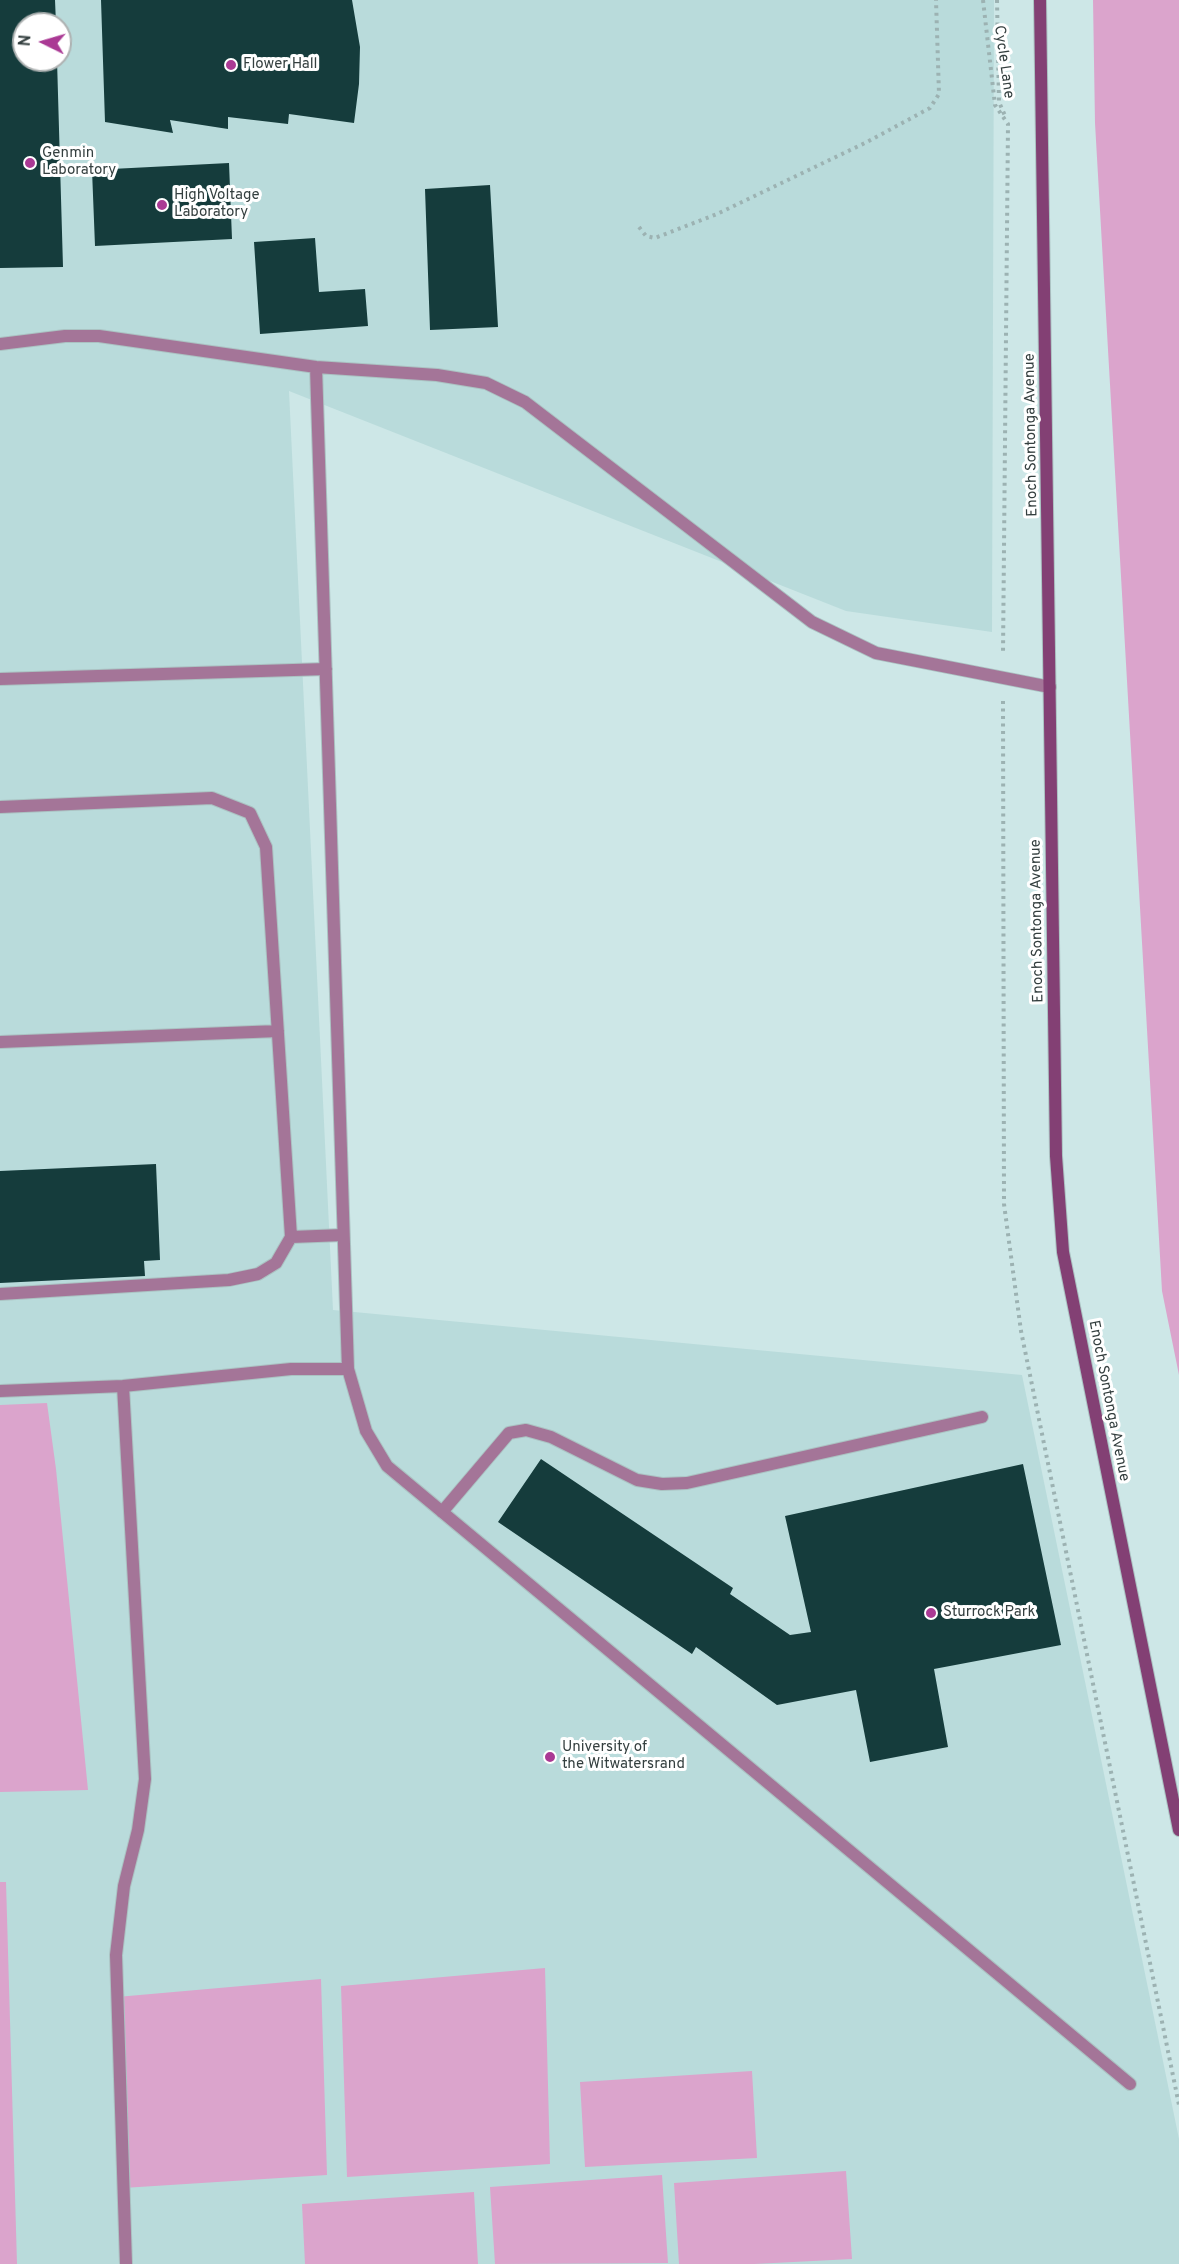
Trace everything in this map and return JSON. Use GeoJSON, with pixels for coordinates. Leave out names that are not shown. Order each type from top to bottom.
{"type":"FeatureCollection","features":[{"type":"Feature","properties":{"kind":"main road","name":"Enoch Sontonga Avenue"},"geometry":{"type":"LineString","coordinates":[[1040,0],[1056,1156],[1063,1252],[1179,1830]]}},
{"type":"Feature","properties":{"kind":"lane"},"geometry":{"type":"LineString","coordinates":[[0,344],[65,336],[99,336],[316,367],[437,375],[486,383],[525,402],[813,622],[876,653],[1050,687]]}},
{"type":"Feature","properties":{"kind":"lane"},"geometry":{"type":"LineString","coordinates":[[316,367],[348,1369],[366,1431],[387,1466],[1130,2084]]}},
{"type":"Feature","properties":{"kind":"lane"},"geometry":{"type":"LineString","coordinates":[[0,680],[326,669]]}},
{"type":"Feature","properties":{"kind":"lane"},"geometry":{"type":"LineString","coordinates":[[0,807],[212,798],[249,813],[266,848],[291,1237],[276,1263],[258,1274],[230,1280],[0,1293]]}},
{"type":"Feature","properties":{"kind":"lane"},"geometry":{"type":"LineString","coordinates":[[0,1042],[278,1031]]}},
{"type":"Feature","properties":{"kind":"lane"},"geometry":{"type":"LineString","coordinates":[[291,1237],[344,1235]]}},
{"type":"Feature","properties":{"kind":"lane"},"geometry":{"type":"LineString","coordinates":[[0,1391],[123,1386],[291,1369],[348,1369]]}},
{"type":"Feature","properties":{"kind":"lane"},"geometry":{"type":"LineString","coordinates":[[123,1386],[145,1779],[138,1830],[124,1886],[116,1955],[126,2264]]}},
{"type":"Feature","properties":{"kind":"lane"},"geometry":{"type":"LineString","coordinates":[[442,1512],[509,1433],[526,1430],[550,1437],[637,1480],[662,1484],[687,1483],[982,1417]]}},
{"type":"Feature","properties":{"kind":"path"},"geometry":{"type":"LineString","coordinates":[[639,227],[650,238],[717,214],[867,142],[930,108],[939,94],[936,0]]}},
{"type":"Feature","properties":{"kind":"path","name":"Cycle Lane"},"geometry":{"type":"LineString","coordinates":[[983,0],[994,105],[1008,124]]}},
{"type":"Feature","properties":{"kind":"path"},"geometry":{"type":"LineString","coordinates":[[997,0],[999,102],[1008,124],[1042,153]]}},
{"type":"Feature","properties":{"kind":"shaded area"},"geometry":{"type":"Polygon","coordinates":[[[0,0],[994,0],[992,632],[846,611],[289,391],[333,1310],[1022,1375],[1179,2139],[1179,2264],[0,2264],[0,0]]]}},
{"type":"Feature","properties":{"kind":"shaded area"},"geometry":{"type":"Polygon","coordinates":[[[1093,0],[1179,0],[1179,1375],[1162,1291],[1095,123],[1093,0]]]}},
{"type":"Feature","properties":{"kind":"shaded area"},"geometry":{"type":"Polygon","coordinates":[[[47,1403],[56,1469],[88,1790],[0,1792],[0,1405],[47,1403]]]}},
{"type":"Feature","properties":{"kind":"shaded area"},"geometry":{"type":"Polygon","coordinates":[[[0,1882],[6,1882],[17,2264],[0,2264],[0,1882]]]}},
{"type":"Feature","properties":{"kind":"shaded area"},"geometry":{"type":"Polygon","coordinates":[[[545,1968],[550,2164],[347,2177],[341,1986],[545,1968]]]}},
{"type":"Feature","properties":{"kind":"shaded area"},"geometry":{"type":"Polygon","coordinates":[[[321,1979],[327,2175],[123,2188],[117,1997],[321,1979]]]}},
{"type":"Feature","properties":{"kind":"shaded area"},"geometry":{"type":"Polygon","coordinates":[[[752,2071],[757,2158],[585,2167],[580,2082],[752,2071]]]}},
{"type":"Feature","properties":{"kind":"shaded area"},"geometry":{"type":"Polygon","coordinates":[[[846,2171],[852,2259],[754,2264],[679,2264],[674,2183],[846,2171]]]}},
{"type":"Feature","properties":{"kind":"shaded area"},"geometry":{"type":"Polygon","coordinates":[[[662,2175],[668,2263],[495,2264],[490,2187],[662,2175]]]}},
{"type":"Feature","properties":{"kind":"shaded area"},"geometry":{"type":"Polygon","coordinates":[[[474,2192],[478,2264],[305,2264],[302,2204],[474,2192]]]}},
{"type":"Feature","properties":{"kind":"building","name":"Genmin Laboratory"},"geometry":{"type":"Polygon","coordinates":[[[0,0],[55,0],[56,12],[12,12],[12,72],[57,72],[63,267],[0,268],[0,0]]]}},
{"type":"Feature","properties":{"kind":"building","name":"Flower Hall"},"geometry":{"type":"Polygon","coordinates":[[[101,0],[352,0],[360,47],[359,84],[354,123],[289,114],[288,124],[228,117],[228,129],[170,120],[173,133],[105,122],[101,0]]]}},
{"type":"Feature","properties":{"kind":"building","name":"High Voltage Laboratory"},"geometry":{"type":"Polygon","coordinates":[[[229,163],[232,239],[95,246],[92,170],[229,163]]]}},
{"type":"Feature","properties":{"kind":"building"},"geometry":{"type":"Polygon","coordinates":[[[490,185],[498,327],[430,330],[425,189],[490,185]]]}},
{"type":"Feature","properties":{"kind":"building"},"geometry":{"type":"Polygon","coordinates":[[[315,238],[319,292],[365,289],[368,326],[260,334],[254,242],[315,238]]]}},
{"type":"Feature","properties":{"kind":"building"},"geometry":{"type":"Polygon","coordinates":[[[156,1164],[160,1260],[144,1261],[145,1276],[0,1283],[0,1171],[156,1164]]]}},
{"type":"Feature","properties":{"kind":"building","name":"Sturrock Park"},"geometry":{"type":"Polygon","coordinates":[[[541,1459],[733,1588],[730,1594],[790,1635],[811,1632],[785,1516],[1023,1464],[1061,1645],[934,1669],[948,1747],[870,1762],[856,1690],[777,1705],[696,1647],[692,1654],[498,1522],[541,1459]]]}},
{"type":"Feature","properties":{"kind":"place","name":"Flower Hall"},"geometry":{"type":"Point","coordinates":[231,65]}},
{"type":"Feature","properties":{"kind":"place","name":"Genmin Laboratory"},"geometry":{"type":"Point","coordinates":[30,163]}},
{"type":"Feature","properties":{"kind":"place","name":"High Voltage Laboratory"},"geometry":{"type":"Point","coordinates":[162,205]}},
{"type":"Feature","properties":{"kind":"place","name":"Sturrock Park"},"geometry":{"type":"Point","coordinates":[931,1613]}},
{"type":"Feature","properties":{"kind":"place","name":"University of the Witwatersrand"},"geometry":{"type":"Point","coordinates":[550,1757]}}]}
